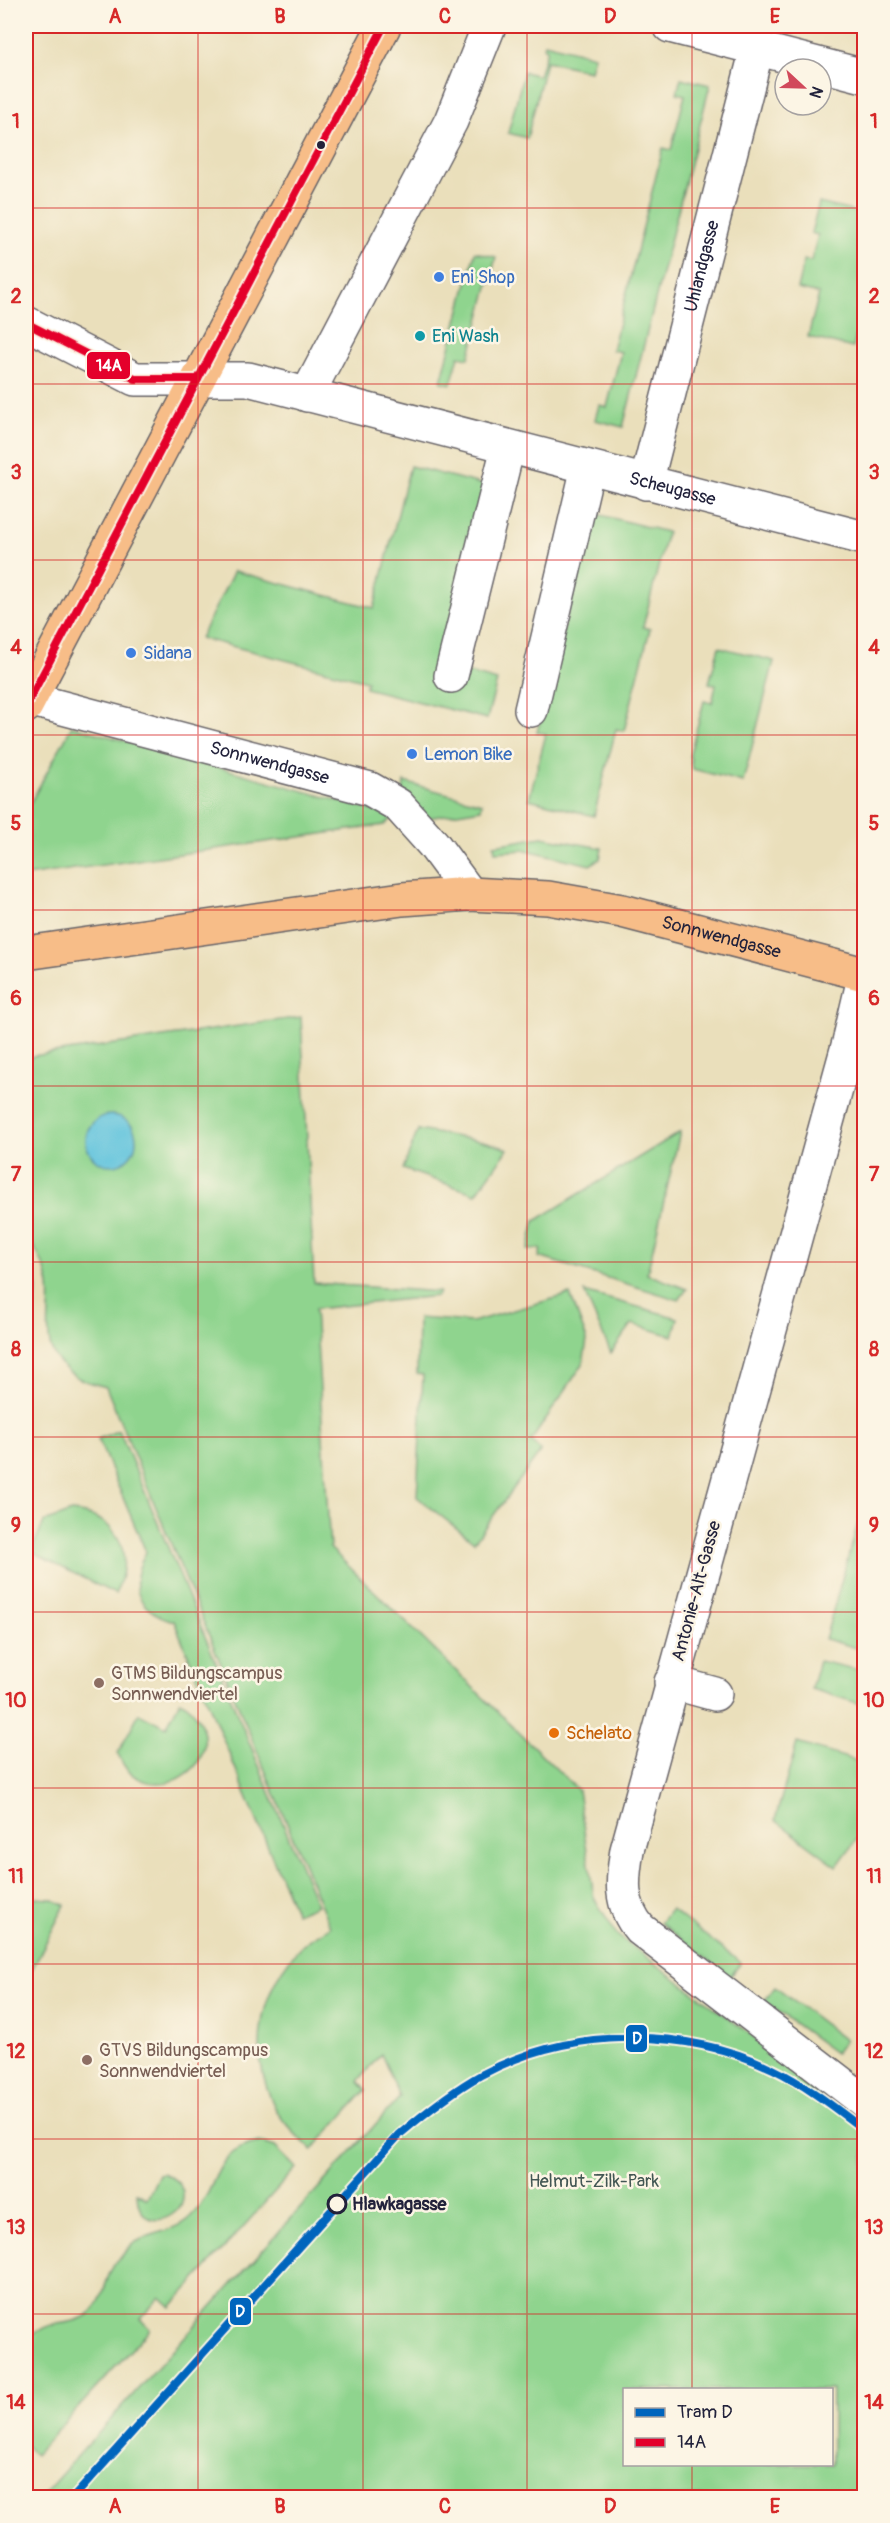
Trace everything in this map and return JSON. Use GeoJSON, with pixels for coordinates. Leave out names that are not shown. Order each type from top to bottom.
{"type":"FeatureCollection","features":[{"type":"Feature","properties":{"kind":"main road"},"geometry":{"type":"LineString","coordinates":[[27,703],[384,26]]}},
{"type":"Feature","properties":{"kind":"main road","name":"Sonnwendgasse"},"geometry":{"type":"LineString","coordinates":[[26,953],[402,899],[470,894],[548,898],[622,910],[864,976]]}},
{"type":"Feature","properties":{"kind":"street"},"geometry":{"type":"LineString","coordinates":[[307,395],[452,121],[489,26]]}},
{"type":"Feature","properties":{"kind":"street"},"geometry":{"type":"LineString","coordinates":[[670,26],[864,76]]}},
{"type":"Feature","properties":{"kind":"street","name":"Uhlandgasse"},"geometry":{"type":"LineString","coordinates":[[646,483],[757,49]]}},
{"type":"Feature","properties":{"kind":"street","name":"Scheugasse"},"geometry":{"type":"LineString","coordinates":[[26,323],[135,379],[248,379],[864,538]]}},
{"type":"Feature","properties":{"kind":"street"},"geometry":{"type":"LineString","coordinates":[[451,676],[508,447]]}},
{"type":"Feature","properties":{"kind":"street"},"geometry":{"type":"LineString","coordinates":[[531,710],[588,467]]}},
{"type":"Feature","properties":{"kind":"street","name":"Sonnwendgasse"},"geometry":{"type":"LineString","coordinates":[[27,703],[370,789],[398,805],[434,844],[470,894]]}},
{"type":"Feature","properties":{"kind":"street","name":"Antonie-Alt-Gasse"},"geometry":{"type":"LineString","coordinates":[[864,976],[821,1146],[671,1682],[622,1877],[623,1897],[628,1915],[661,1947],[864,2101]]}},
{"type":"Feature","properties":{"kind":"street"},"geometry":{"type":"LineString","coordinates":[[671,1682],[714,1694]]}},
{"type":"Feature","properties":{"kind":"green space"},"geometry":{"type":"Polygon","coordinates":[[[545,43],[594,56],[590,71],[546,61],[527,138],[508,133],[524,72],[539,76],[547,49],[544,48],[545,43]]]}},
{"type":"Feature","properties":{"kind":"green space"},"geometry":{"type":"Polygon","coordinates":[[[681,78],[710,85],[623,427],[595,420],[599,405],[607,407],[621,352],[612,350],[663,148],[671,150],[685,95],[677,93],[681,78]]]}},
{"type":"Feature","properties":{"kind":"green space"},"geometry":{"type":"Polygon","coordinates":[[[819,203],[864,214],[864,302],[853,348],[808,337],[819,294],[797,289],[804,260],[811,261],[818,235],[811,233],[819,203]]]}},
{"type":"Feature","properties":{"kind":"green space"},"geometry":{"type":"Polygon","coordinates":[[[475,252],[496,257],[469,358],[459,356],[451,384],[441,382],[475,252]]]}},
{"type":"Feature","properties":{"kind":"green space"},"geometry":{"type":"Polygon","coordinates":[[[410,466],[508,491],[462,671],[497,681],[487,719],[365,688],[367,681],[200,638],[234,571],[374,608],[410,466]]]}},
{"type":"Feature","properties":{"kind":"green space"},"geometry":{"type":"Polygon","coordinates":[[[593,513],[667,532],[643,627],[650,629],[624,731],[616,729],[594,816],[529,799],[546,734],[537,732],[593,513]]]}},
{"type":"Feature","properties":{"kind":"green space"},"geometry":{"type":"Polygon","coordinates":[[[719,647],[774,661],[743,782],[692,769],[690,754],[704,701],[712,703],[716,685],[709,683],[719,647]]]}},
{"type":"Feature","properties":{"kind":"green space"},"geometry":{"type":"Polygon","coordinates":[[[72,726],[393,818],[384,825],[26,876],[26,811],[72,726]]]}},
{"type":"Feature","properties":{"kind":"green space"},"geometry":{"type":"Polygon","coordinates":[[[404,782],[482,803],[481,809],[428,818],[403,792],[404,782]]]}},
{"type":"Feature","properties":{"kind":"green space"},"geometry":{"type":"Polygon","coordinates":[[[542,837],[602,848],[600,859],[590,865],[527,850],[495,852],[494,845],[542,837]]]}},
{"type":"Feature","properties":{"kind":"green space","name":"Helmut-Zilk-Park"},"geometry":{"type":"Polygon","coordinates":[[[301,1017],[314,1283],[439,1292],[437,1296],[315,1309],[330,1548],[578,1790],[594,1898],[617,1935],[864,2119],[864,2497],[41,2497],[400,2097],[381,2054],[358,2081],[366,2090],[312,2150],[279,2115],[272,2101],[265,2081],[260,2039],[268,1998],[289,1961],[306,1942],[330,1927],[106,1387],[75,1376],[63,1366],[50,1345],[48,1278],[34,1247],[26,1236],[26,1062],[33,1056],[301,1017]]]}},
{"type":"Feature","properties":{"kind":"green space"},"geometry":{"type":"Polygon","coordinates":[[[418,1130],[487,1142],[508,1149],[476,1194],[403,1169],[418,1130]]]}},
{"type":"Feature","properties":{"kind":"green space"},"geometry":{"type":"Polygon","coordinates":[[[680,1132],[647,1274],[687,1289],[679,1300],[539,1257],[541,1249],[528,1250],[535,1221],[680,1132]]]}},
{"type":"Feature","properties":{"kind":"green space"},"geometry":{"type":"Polygon","coordinates":[[[26,1254],[34,1272],[36,1292],[33,1312],[26,1330],[26,1254]]]}},
{"type":"Feature","properties":{"kind":"green space"},"geometry":{"type":"Polygon","coordinates":[[[584,1292],[678,1318],[673,1336],[632,1324],[611,1353],[584,1292]]]}},
{"type":"Feature","properties":{"kind":"green space"},"geometry":{"type":"Polygon","coordinates":[[[570,1294],[587,1340],[583,1364],[531,1441],[541,1451],[474,1542],[417,1497],[423,1375],[417,1374],[418,1318],[472,1322],[570,1294]]]}},
{"type":"Feature","properties":{"kind":"green space"},"geometry":{"type":"Polygon","coordinates":[[[119,1430],[317,1905],[296,1914],[174,1621],[151,1611],[139,1596],[137,1576],[146,1552],[98,1439],[119,1430]]]}},
{"type":"Feature","properties":{"kind":"green space"},"geometry":{"type":"Polygon","coordinates":[[[864,1501],[864,1650],[825,1639],[864,1501]]]}},
{"type":"Feature","properties":{"kind":"green space"},"geometry":{"type":"Polygon","coordinates":[[[71,1512],[101,1521],[118,1539],[123,1551],[123,1564],[121,1579],[115,1594],[31,1552],[44,1522],[71,1512]]]}},
{"type":"Feature","properties":{"kind":"green space"},"geometry":{"type":"Polygon","coordinates":[[[819,1661],[864,1671],[864,1705],[811,1689],[819,1661]]]}},
{"type":"Feature","properties":{"kind":"green space"},"geometry":{"type":"Polygon","coordinates":[[[180,1701],[193,1711],[201,1724],[204,1743],[200,1759],[189,1772],[174,1780],[158,1783],[142,1780],[128,1770],[118,1753],[139,1713],[166,1727],[180,1701]]]}},
{"type":"Feature","properties":{"kind":"green space"},"geometry":{"type":"Polygon","coordinates":[[[797,1743],[864,1763],[864,1829],[837,1866],[775,1820],[797,1743]]]}},
{"type":"Feature","properties":{"kind":"green space"},"geometry":{"type":"Polygon","coordinates":[[[36,1898],[51,1899],[65,1905],[27,1979],[26,1901],[36,1898]]]}},
{"type":"Feature","properties":{"kind":"green space"},"geometry":{"type":"Polygon","coordinates":[[[671,1909],[741,1963],[730,1977],[660,1923],[671,1909]]]}},
{"type":"Feature","properties":{"kind":"green space"},"geometry":{"type":"Polygon","coordinates":[[[775,1987],[845,2040],[835,2053],[764,2001],[775,1987]]]}},
{"type":"Feature","properties":{"kind":"green space"},"geometry":{"type":"Polygon","coordinates":[[[260,2142],[275,2147],[296,2168],[171,2307],[160,2297],[140,2319],[150,2329],[35,2455],[26,2446],[26,2342],[47,2326],[74,2321],[90,2313],[100,2300],[112,2268],[128,2248],[143,2239],[184,2222],[208,2194],[224,2162],[243,2147],[260,2142]]]}},
{"type":"Feature","properties":{"kind":"green space"},"geometry":{"type":"Polygon","coordinates":[[[163,2173],[178,2183],[183,2195],[180,2206],[172,2214],[161,2219],[150,2218],[141,2210],[137,2193],[147,2199],[159,2174],[163,2173]]]}},
{"type":"Feature","properties":{"kind":"water"},"geometry":{"type":"Polygon","coordinates":[[[106,1115],[116,1115],[129,1122],[136,1135],[136,1145],[129,1158],[116,1165],[106,1165],[97,1161],[90,1154],[86,1145],[86,1135],[90,1126],[97,1119],[106,1115]]]}},
{"type":"Feature","properties":{"kind":"tram line","name":"D"},"geometry":{"type":"LineString","coordinates":[[73,2498],[400,2134],[460,2088],[515,2059],[551,2048],[589,2041],[626,2038],[664,2039],[702,2045],[738,2055],[785,2075],[864,2130]]}},
{"type":"Feature","properties":{"kind":"transit line","name":"14A"},"geometry":{"type":"LineString","coordinates":[[26,706],[384,26]]}},
{"type":"Feature","properties":{"kind":"transit line","name":"14A"},"geometry":{"type":"LineString","coordinates":[[26,323],[135,379],[198,379]]}},
{"type":"Feature","properties":{"kind":"place","name":"Eni Shop"},"geometry":{"type":"Point","coordinates":[439,277]}},
{"type":"Feature","properties":{"kind":"place","name":"Eni Wash"},"geometry":{"type":"Point","coordinates":[420,336]}},
{"type":"Feature","properties":{"kind":"place","name":"Sidana"},"geometry":{"type":"Point","coordinates":[131,653]}},
{"type":"Feature","properties":{"kind":"place","name":"Lemon Bike"},"geometry":{"type":"Point","coordinates":[412,754]}},
{"type":"Feature","properties":{"kind":"place","name":"GTMS Bildungscampus Sonnwendviertel"},"geometry":{"type":"Point","coordinates":[99,1683]}},
{"type":"Feature","properties":{"kind":"place","name":"Schelato"},"geometry":{"type":"Point","coordinates":[554,1733]}},
{"type":"Feature","properties":{"kind":"place","name":"GTVS Bildungscampus Sonnwendviertel"},"geometry":{"type":"Point","coordinates":[87,2060]}},
{"type":"Feature","properties":{"kind":"place","name":"Hlawkagasse"},"geometry":{"type":"Point","coordinates":[337,2204]}}]}
